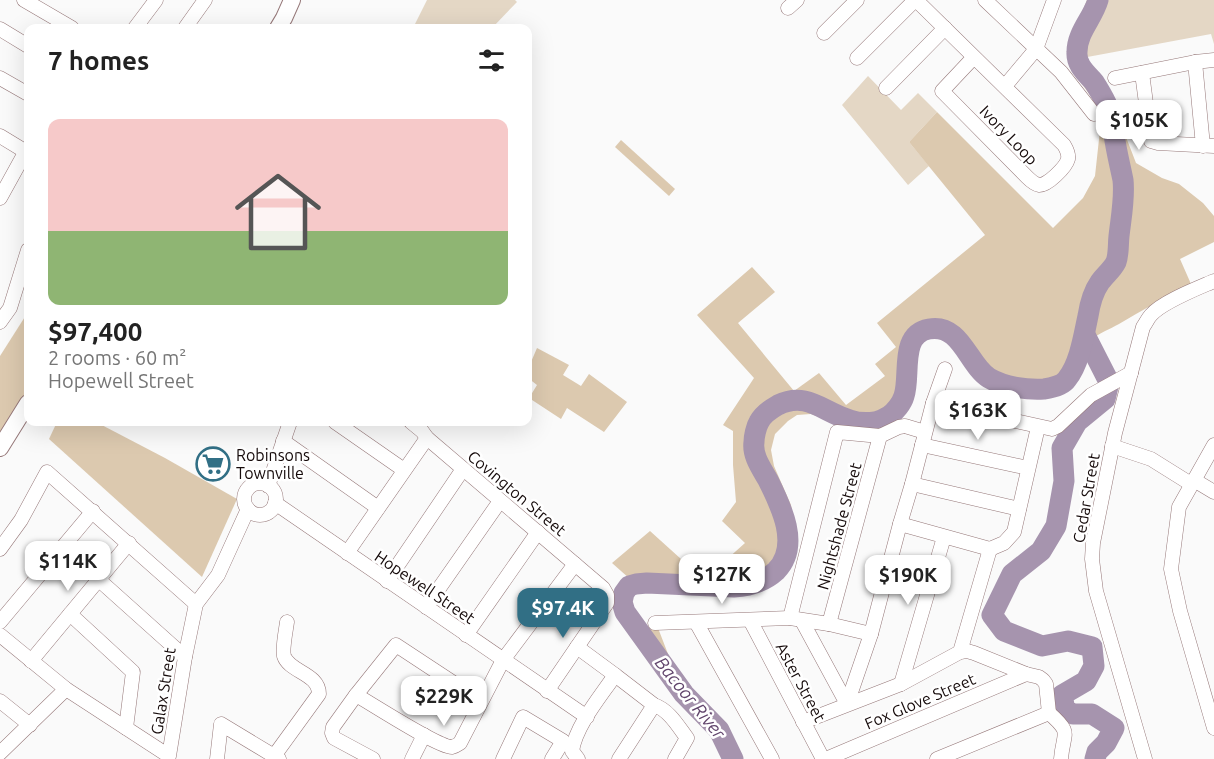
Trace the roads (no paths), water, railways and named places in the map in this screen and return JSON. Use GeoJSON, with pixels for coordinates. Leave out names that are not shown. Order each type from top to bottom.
{"type":"FeatureCollection","features":[{"type":"Feature","properties":{"kind":"main road"},"geometry":{"type":"LineString","coordinates":[[280,24],[292,0]]}},
{"type":"Feature","properties":{"kind":"main road"},"geometry":{"type":"LineString","coordinates":[[0,448],[24,409]]}},
{"type":"Feature","properties":{"kind":"street"},"geometry":{"type":"LineString","coordinates":[[24,0],[65,24]]}},
{"type":"Feature","properties":{"kind":"street"},"geometry":{"type":"LineString","coordinates":[[138,24],[156,0]]}},
{"type":"Feature","properties":{"kind":"street"},"geometry":{"type":"LineString","coordinates":[[188,24],[205,0]]}},
{"type":"Feature","properties":{"kind":"street"},"geometry":{"type":"LineString","coordinates":[[824,33],[857,0]]}},
{"type":"Feature","properties":{"kind":"street"},"geometry":{"type":"LineString","coordinates":[[856,58],[915,0],[1005,86],[1036,49],[1054,0]]}},
{"type":"Feature","properties":{"kind":"street"},"geometry":{"type":"LineString","coordinates":[[985,0],[1061,72],[1094,114]]}},
{"type":"Feature","properties":{"kind":"street"},"geometry":{"type":"LineString","coordinates":[[886,88],[945,28]]}},
{"type":"Feature","properties":{"kind":"street"},"geometry":{"type":"LineString","coordinates":[[0,29],[24,44]]}},
{"type":"Feature","properties":{"kind":"street","name":"Ivory Loop"},"geometry":{"type":"LineString","coordinates":[[974,57],[942,90],[1027,177],[1039,185],[1044,184],[1050,181],[1067,162],[1068,151],[1005,86]]}},
{"type":"Feature","properties":{"kind":"street"},"geometry":{"type":"LineString","coordinates":[[1116,78],[1214,60]]}},
{"type":"Feature","properties":{"kind":"street"},"geometry":{"type":"LineString","coordinates":[[1142,73],[1151,141],[1208,146],[1195,62]]}},
{"type":"Feature","properties":{"kind":"street"},"geometry":{"type":"LineString","coordinates":[[0,78],[24,92]]}},
{"type":"Feature","properties":{"kind":"street"},"geometry":{"type":"LineString","coordinates":[[0,136],[24,150]]}},
{"type":"Feature","properties":{"kind":"street"},"geometry":{"type":"LineString","coordinates":[[0,198],[24,157]]}},
{"type":"Feature","properties":{"kind":"street"},"geometry":{"type":"LineString","coordinates":[[0,322],[24,260]]}},
{"type":"Feature","properties":{"kind":"street","name":"Cedar Street"},"geometry":{"type":"LineString","coordinates":[[1145,759],[1096,591],[1092,543],[1126,376],[1143,327],[1150,315],[1160,307],[1214,281]]}},
{"type":"Feature","properties":{"kind":"street"},"geometry":{"type":"LineString","coordinates":[[847,705],[872,634],[933,403],[945,369]]}},
{"type":"Feature","properties":{"kind":"street"},"geometry":{"type":"LineString","coordinates":[[933,403],[1052,429],[1085,400],[1126,376]]}},
{"type":"Feature","properties":{"kind":"street"},"geometry":{"type":"LineString","coordinates":[[268,486],[289,426]]}},
{"type":"Feature","properties":{"kind":"street"},"geometry":{"type":"LineString","coordinates":[[341,426],[404,470]]}},
{"type":"Feature","properties":{"kind":"street","name":"Covington Street"},"geometry":{"type":"LineString","coordinates":[[416,426],[603,588],[607,595],[607,603],[577,647]]}},
{"type":"Feature","properties":{"kind":"street"},"geometry":{"type":"LineString","coordinates":[[847,705],[796,620],[837,432],[880,436],[902,426],[924,438],[1028,468]]}},
{"type":"Feature","properties":{"kind":"street"},"geometry":{"type":"LineString","coordinates":[[900,525],[990,549],[1004,543],[1014,532],[1038,427]]}},
{"type":"Feature","properties":{"kind":"street","name":"Nightshade Street"},"geometry":{"type":"LineString","coordinates":[[829,624],[880,436]]}},
{"type":"Feature","properties":{"kind":"street"},"geometry":{"type":"LineString","coordinates":[[347,553],[427,438]]}},
{"type":"Feature","properties":{"kind":"street"},"geometry":{"type":"LineString","coordinates":[[283,441],[378,508]]}},
{"type":"Feature","properties":{"kind":"street"},"geometry":{"type":"LineString","coordinates":[[1214,445],[1179,507],[1171,569],[1180,611],[1214,728]]}},
{"type":"Feature","properties":{"kind":"street"},"geometry":{"type":"LineString","coordinates":[[1112,446],[1151,459],[1214,492]]}},
{"type":"Feature","properties":{"kind":"street"},"geometry":{"type":"LineString","coordinates":[[387,580],[463,469]]}},
{"type":"Feature","properties":{"kind":"street"},"geometry":{"type":"LineString","coordinates":[[0,549],[21,520],[47,472],[196,604]]}},
{"type":"Feature","properties":{"kind":"street"},"geometry":{"type":"LineString","coordinates":[[259,483],[268,486],[275,493],[275,503],[266,514],[256,514],[248,509],[244,501],[246,491],[259,483]]}},
{"type":"Feature","properties":{"kind":"street"},"geometry":{"type":"LineString","coordinates":[[912,484],[1019,509]]}},
{"type":"Feature","properties":{"kind":"street"},"geometry":{"type":"LineString","coordinates":[[426,607],[501,501]]}},
{"type":"Feature","properties":{"kind":"street","name":"Hopewell Street"},"geometry":{"type":"LineString","coordinates":[[275,503],[587,717]]}},
{"type":"Feature","properties":{"kind":"street","name":"Galax Street"},"geometry":{"type":"LineString","coordinates":[[0,635],[66,689],[170,758],[185,657],[196,604],[218,575],[248,509]]}},
{"type":"Feature","properties":{"kind":"street"},"geometry":{"type":"LineString","coordinates":[[0,622],[93,511]]}},
{"type":"Feature","properties":{"kind":"street"},"geometry":{"type":"LineString","coordinates":[[466,635],[538,532]]}},
{"type":"Feature","properties":{"kind":"street"},"geometry":{"type":"LineString","coordinates":[[902,684],[945,537]]}},
{"type":"Feature","properties":{"kind":"street"},"geometry":{"type":"LineString","coordinates":[[31,661],[129,543]]}},
{"type":"Feature","properties":{"kind":"street"},"geometry":{"type":"LineString","coordinates":[[960,652],[990,549]]}},
{"type":"Feature","properties":{"kind":"street"},"geometry":{"type":"LineString","coordinates":[[356,695],[424,735],[447,746],[457,745],[503,660],[575,564]]}},
{"type":"Feature","properties":{"kind":"street"},"geometry":{"type":"LineString","coordinates":[[99,579],[185,657]]}},
{"type":"Feature","properties":{"kind":"street"},"geometry":{"type":"LineString","coordinates":[[70,614],[133,672],[126,728]]}},
{"type":"Feature","properties":{"kind":"street","name":"Aster Street"},"geometry":{"type":"LineString","coordinates":[[750,620],[824,759]]}},
{"type":"Feature","properties":{"kind":"street"},"geometry":{"type":"LineString","coordinates":[[655,623],[796,620],[829,624],[872,634]]}},
{"type":"Feature","properties":{"kind":"street"},"geometry":{"type":"LineString","coordinates":[[217,759],[220,724],[277,758],[319,694],[316,682],[288,662],[284,656],[287,622]]}},
{"type":"Feature","properties":{"kind":"street"},"geometry":{"type":"LineString","coordinates":[[696,622],[772,759]]}},
{"type":"Feature","properties":{"kind":"street"},"geometry":{"type":"LineString","coordinates":[[373,759],[334,738],[333,727],[396,645],[481,701]]}},
{"type":"Feature","properties":{"kind":"street"},"geometry":{"type":"LineString","coordinates":[[547,691],[577,647],[654,705],[661,707],[673,719],[687,738],[675,759]]}},
{"type":"Feature","properties":{"kind":"street"},"geometry":{"type":"LineString","coordinates":[[803,722],[902,684],[960,652],[967,651],[1039,677],[1046,684],[1049,713],[1061,723],[1066,736],[1058,758]]}},
{"type":"Feature","properties":{"kind":"street","name":"Fox Glove Street"},"geometry":{"type":"LineString","coordinates":[[824,759],[1026,674]]}},
{"type":"Feature","properties":{"kind":"street"},"geometry":{"type":"LineString","coordinates":[[579,759],[572,751],[573,742],[615,675]]}},
{"type":"Feature","properties":{"kind":"street"},"geometry":{"type":"LineString","coordinates":[[0,753],[66,689]]}},
{"type":"Feature","properties":{"kind":"street"},"geometry":{"type":"LineString","coordinates":[[0,701],[30,724]]}},
{"type":"Feature","properties":{"kind":"street"},"geometry":{"type":"LineString","coordinates":[[619,759],[654,705]]}},
{"type":"Feature","properties":{"kind":"street"},"geometry":{"type":"LineString","coordinates":[[937,759],[1049,713]]}},
{"type":"Feature","properties":{"kind":"street"},"geometry":{"type":"LineString","coordinates":[[503,759],[523,717],[563,741],[552,759]]}},
{"type":"Feature","properties":{"kind":"street"},"geometry":{"type":"LineString","coordinates":[[412,759],[424,735]]}},
{"type":"Feature","properties":{"kind":"waterway","name":"Bacoor River"},"geometry":{"type":"LineString","coordinates":[[733,759],[719,730],[684,694],[625,612],[622,602],[624,593],[629,586],[647,583],[734,587],[762,581],[776,571],[783,561],[788,538],[783,514],[754,452],[754,437],[762,417],[778,405],[798,400],[815,404],[856,422],[884,419],[894,412],[903,399],[910,347],[913,339],[920,332],[929,329],[949,332],[957,338],[982,372],[1002,384],[1044,389],[1057,386],[1067,379],[1078,357],[1094,294],[1100,282],[1116,262],[1123,201],[1123,180],[1111,114],[1077,57],[1082,32],[1098,0]]}},
{"type":"Feature","properties":{"kind":"waterway"},"geometry":{"type":"LineString","coordinates":[[1085,335],[1109,382],[1105,399],[1077,422],[1062,448],[1064,481],[1056,526],[1041,551],[1012,574],[992,615],[1004,631],[1042,646],[1068,641],[1092,647],[1094,666],[1086,681],[1062,695],[1065,710],[1073,714],[1092,714],[1114,728],[1106,743],[1097,752],[1095,759]]}},
{"type":"Feature","properties":{"kind":"place","name":"Robinsons Townville"},"geometry":{"type":"Point","coordinates":[213,464]}}]}
